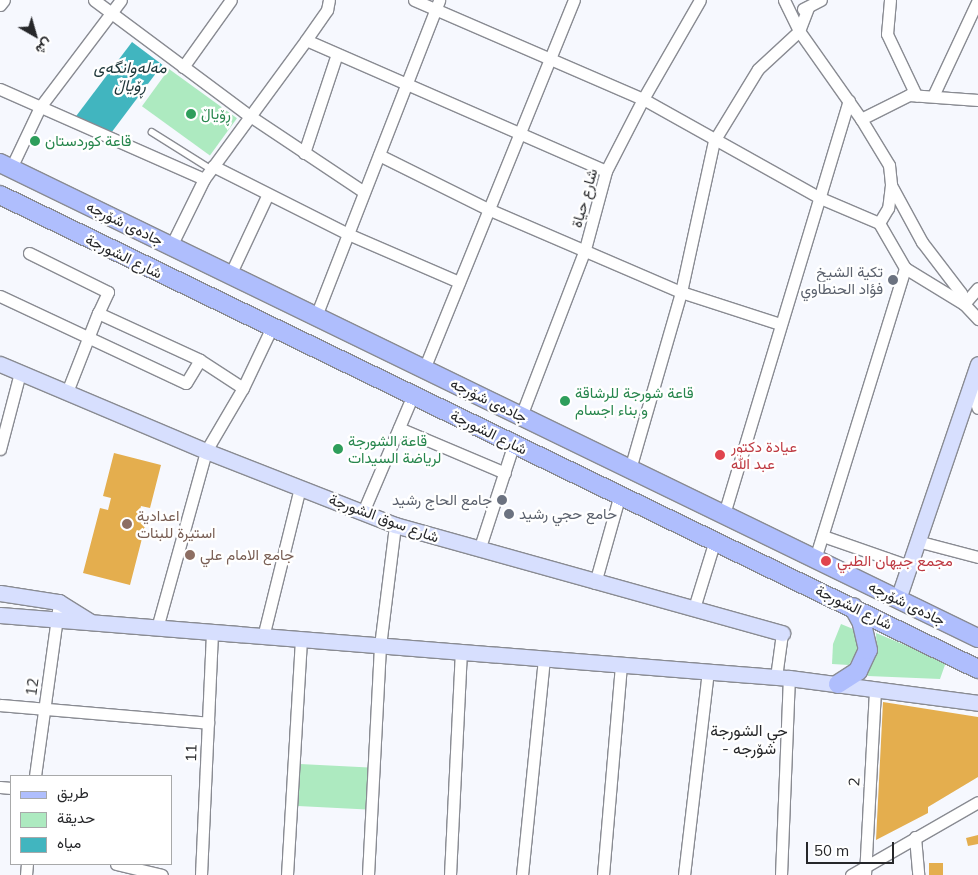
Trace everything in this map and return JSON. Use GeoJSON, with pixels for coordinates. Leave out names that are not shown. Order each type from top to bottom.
{"type":"FeatureCollection","features":[{"type":"Feature","properties":{"kind":"main road","name":"جادەی شۆرجە"},"geometry":{"type":"LineString","coordinates":[[6,165],[978,638]]}},
{"type":"Feature","properties":{"kind":"main road","name":"شارع الشورجة"},"geometry":{"type":"LineString","coordinates":[[0,195],[978,669]]}},
{"type":"Feature","properties":{"kind":"main road"},"geometry":{"type":"LineString","coordinates":[[715,540],[724,514]]}},
{"type":"Feature","properties":{"kind":"main road"},"geometry":{"type":"LineString","coordinates":[[838,684],[858,671],[868,650],[862,623],[853,607]]}},
{"type":"Feature","properties":{"kind":"street"},"geometry":{"type":"LineString","coordinates":[[94,0],[252,117],[364,192]]}},
{"type":"Feature","properties":{"kind":"street"},"geometry":{"type":"LineString","coordinates":[[6,165],[40,106],[121,0]]}},
{"type":"Feature","properties":{"kind":"street"},"geometry":{"type":"LineString","coordinates":[[183,66],[231,0]]}},
{"type":"Feature","properties":{"kind":"street"},"geometry":{"type":"LineString","coordinates":[[171,246],[204,179],[252,117],[327,10],[329,0]]}},
{"type":"Feature","properties":{"kind":"street"},"geometry":{"type":"LineString","coordinates":[[414,0],[437,4],[550,60],[643,98],[714,141],[818,197],[880,224],[905,268],[964,304],[978,319]]}},
{"type":"Feature","properties":{"kind":"street"},"geometry":{"type":"LineString","coordinates":[[424,369],[574,0]]}},
{"type":"Feature","properties":{"kind":"street","name":"شارع حياة"},"geometry":{"type":"LineString","coordinates":[[521,416],[584,249],[606,171],[643,98],[700,0]]}},
{"type":"Feature","properties":{"kind":"street"},"geometry":{"type":"LineString","coordinates":[[784,0],[799,31],[849,101],[889,166],[891,185],[888,208],[880,224]]}},
{"type":"Feature","properties":{"kind":"street"},"geometry":{"type":"LineString","coordinates":[[791,15],[821,0]]}},
{"type":"Feature","properties":{"kind":"street"},"geometry":{"type":"LineString","coordinates":[[890,0],[888,34],[916,95]]}},
{"type":"Feature","properties":{"kind":"street"},"geometry":{"type":"LineString","coordinates":[[933,96],[978,0]]}},
{"type":"Feature","properties":{"kind":"street"},"geometry":{"type":"LineString","coordinates":[[316,316],[437,4]]}},
{"type":"Feature","properties":{"kind":"street"},"geometry":{"type":"LineString","coordinates":[[630,469],[681,292],[714,141],[758,69],[799,31],[808,7]]}},
{"type":"Feature","properties":{"kind":"street"},"geometry":{"type":"LineString","coordinates":[[306,40],[606,171]]}},
{"type":"Feature","properties":{"kind":"street"},"geometry":{"type":"LineString","coordinates":[[304,153],[336,54]]}},
{"type":"Feature","properties":{"kind":"street"},"geometry":{"type":"LineString","coordinates":[[0,89],[204,179]]}},
{"type":"Feature","properties":{"kind":"street"},"geometry":{"type":"LineString","coordinates":[[861,119],[909,95],[978,100]]}},
{"type":"Feature","properties":{"kind":"street"},"geometry":{"type":"LineString","coordinates":[[724,514],[818,197],[849,101]]}},
{"type":"Feature","properties":{"kind":"street"},"geometry":{"type":"LineString","coordinates":[[378,156],[488,209],[681,292],[780,324]]}},
{"type":"Feature","properties":{"kind":"street"},"geometry":{"type":"LineString","coordinates":[[212,167],[348,234],[459,282]]}},
{"type":"Feature","properties":{"kind":"street"},"geometry":{"type":"LineString","coordinates":[[891,185],[922,242],[961,292],[964,304]]}},
{"type":"Feature","properties":{"kind":"street"},"geometry":{"type":"LineString","coordinates":[[230,274],[268,194]]}},
{"type":"Feature","properties":{"kind":"street"},"geometry":{"type":"LineString","coordinates":[[28,253],[108,292],[67,392]]}},
{"type":"Feature","properties":{"kind":"street"},"geometry":{"type":"LineString","coordinates":[[815,559],[905,268]]}},
{"type":"Feature","properties":{"kind":"street"},"geometry":{"type":"LineString","coordinates":[[964,304],[978,288]]}},
{"type":"Feature","properties":{"kind":"street"},"geometry":{"type":"LineString","coordinates":[[0,296],[186,383],[200,360]]}},
{"type":"Feature","properties":{"kind":"street"},"geometry":{"type":"LineString","coordinates":[[98,313],[200,360],[243,388]]}},
{"type":"Feature","properties":{"kind":"street"},"geometry":{"type":"LineString","coordinates":[[157,628],[206,451],[243,388],[272,327]]}},
{"type":"Feature","properties":{"kind":"street","name":"شارع سوق الشورجة"},"geometry":{"type":"LineString","coordinates":[[0,364],[206,451],[300,486],[395,525],[596,583],[782,633]]}},
{"type":"Feature","properties":{"kind":"street"},"geometry":{"type":"LineString","coordinates":[[898,599],[970,381],[978,364]]}},
{"type":"Feature","properties":{"kind":"street"},"geometry":{"type":"LineString","coordinates":[[0,449],[3,424],[20,373]]}},
{"type":"Feature","properties":{"kind":"street"},"geometry":{"type":"LineString","coordinates":[[970,381],[978,408]]}},
{"type":"Feature","properties":{"kind":"street"},"geometry":{"type":"LineString","coordinates":[[363,512],[413,395]]}},
{"type":"Feature","properties":{"kind":"street"},"geometry":{"type":"LineString","coordinates":[[399,428],[505,473]]}},
{"type":"Feature","properties":{"kind":"street"},"geometry":{"type":"LineString","coordinates":[[479,550],[514,444]]}},
{"type":"Feature","properties":{"kind":"street"},"geometry":{"type":"LineString","coordinates":[[263,637],[300,486]]}},
{"type":"Feature","properties":{"kind":"street"},"geometry":{"type":"LineString","coordinates":[[596,583],[620,494]]}},
{"type":"Feature","properties":{"kind":"street"},"geometry":{"type":"LineString","coordinates":[[368,875],[380,646],[395,525]]}},
{"type":"Feature","properties":{"kind":"street"},"geometry":{"type":"LineString","coordinates":[[823,536],[909,566]]}},
{"type":"Feature","properties":{"kind":"street"},"geometry":{"type":"LineString","coordinates":[[694,608],[715,540]]}},
{"type":"Feature","properties":{"kind":"street"},"geometry":{"type":"LineString","coordinates":[[917,541],[978,557]]}},
{"type":"Feature","properties":{"kind":"street"},"geometry":{"type":"LineString","coordinates":[[0,593],[59,602],[89,621]]}},
{"type":"Feature","properties":{"kind":"street","name":"12"},"geometry":{"type":"LineString","coordinates":[[35,775],[59,602]]}},
{"type":"Feature","properties":{"kind":"street"},"geometry":{"type":"LineString","coordinates":[[0,615],[783,678],[978,703]]}},
{"type":"Feature","properties":{"kind":"street","name":"11"},"geometry":{"type":"LineString","coordinates":[[201,875],[212,632]]}},
{"type":"Feature","properties":{"kind":"street"},"geometry":{"type":"LineString","coordinates":[[781,875],[782,633]]}},
{"type":"Feature","properties":{"kind":"street"},"geometry":{"type":"LineString","coordinates":[[287,875],[301,640]]}},
{"type":"Feature","properties":{"kind":"street"},"geometry":{"type":"LineString","coordinates":[[450,875],[460,651]]}},
{"type":"Feature","properties":{"kind":"street"},"geometry":{"type":"LineString","coordinates":[[522,875],[544,659]]}},
{"type":"Feature","properties":{"kind":"street"},"geometry":{"type":"LineString","coordinates":[[603,875],[621,666]]}},
{"type":"Feature","properties":{"kind":"street"},"geometry":{"type":"LineString","coordinates":[[684,875],[708,672]]}},
{"type":"Feature","properties":{"kind":"street","name":"2"},"geometry":{"type":"LineString","coordinates":[[865,871],[875,691]]}},
{"type":"Feature","properties":{"kind":"street"},"geometry":{"type":"LineString","coordinates":[[0,705],[208,723]]}},
{"type":"Feature","properties":{"kind":"street"},"geometry":{"type":"LineString","coordinates":[[851,875],[865,871],[915,837],[978,802]]}},
{"type":"Feature","properties":{"kind":"street"},"geometry":{"type":"LineString","coordinates":[[915,837],[918,875]]}},
{"type":"Feature","properties":{"kind":"street"},"geometry":{"type":"LineString","coordinates":[[120,865],[162,875]]}},
{"type":"Feature","properties":{"kind":"lane"},"geometry":{"type":"LineString","coordinates":[[152,132],[212,167]]}},
{"type":"Feature","properties":{"kind":"green space","name":"ڕۆیاڵ"},"geometry":{"type":"Polygon","coordinates":[[[169,69],[237,118],[210,156],[142,106],[169,69]]]}},
{"type":"Feature","properties":{"kind":"green space"},"geometry":{"type":"Polygon","coordinates":[[[841,624],[858,631],[862,643],[849,665],[832,664],[833,644],[841,624]]]}},
{"type":"Feature","properties":{"kind":"green space"},"geometry":{"type":"Polygon","coordinates":[[[876,633],[946,662],[940,679],[868,676],[865,672],[877,655],[876,633]]]}},
{"type":"Feature","properties":{"kind":"green space"},"geometry":{"type":"Polygon","coordinates":[[[300,764],[369,768],[367,810],[298,806],[300,764]]]}},
{"type":"Feature","properties":{"kind":"water","name":"مەلەوانگەی ڕۆیاڵ"},"geometry":{"type":"Polygon","coordinates":[[[132,42],[162,65],[106,140],[75,117],[132,42]]]}},
{"type":"Feature","properties":{"kind":"building"},"geometry":{"type":"Polygon","coordinates":[[[114,453],[161,465],[150,508],[141,506],[138,517],[147,519],[130,585],[83,573],[100,508],[108,510],[111,498],[103,496],[114,453]]]}},
{"type":"Feature","properties":{"kind":"building"},"geometry":{"type":"Polygon","coordinates":[[[883,702],[978,717],[978,777],[928,807],[928,813],[876,840],[883,702]]]}},
{"type":"Feature","properties":{"kind":"building"},"geometry":{"type":"Polygon","coordinates":[[[978,835],[978,844],[968,846],[966,838],[978,835]]]}},
{"type":"Feature","properties":{"kind":"building"},"geometry":{"type":"Polygon","coordinates":[[[929,863],[943,863],[943,875],[929,875],[929,863]]]}},
{"type":"Feature","properties":{"kind":"place","name":"ڕۆیاڵ"},"geometry":{"type":"Point","coordinates":[191,114]}},
{"type":"Feature","properties":{"kind":"place","name":"قاعة كوردستان"},"geometry":{"type":"Point","coordinates":[35,141]}},
{"type":"Feature","properties":{"kind":"place","name":"تكية الشيخ فؤاد الحنطاوي"},"geometry":{"type":"Point","coordinates":[893,280]}},
{"type":"Feature","properties":{"kind":"place","name":"قاعة شورجة للرشاقة و بناء اجسام"},"geometry":{"type":"Point","coordinates":[565,401]}},
{"type":"Feature","properties":{"kind":"place","name":"قاعة الشورجة لرياضة السيدات"},"geometry":{"type":"Point","coordinates":[338,449]}},
{"type":"Feature","properties":{"kind":"place","name":"عيادة دكتور عبد الله"},"geometry":{"type":"Point","coordinates":[720,455]}},
{"type":"Feature","properties":{"kind":"place","name":"جامع الحاج رشيد"},"geometry":{"type":"Point","coordinates":[502,500]}},
{"type":"Feature","properties":{"kind":"place","name":"حامع حجي رشيد"},"geometry":{"type":"Point","coordinates":[509,514]}},
{"type":"Feature","properties":{"kind":"place","name":"اعدادية استيرة للبنات"},"geometry":{"type":"Point","coordinates":[127,524]}},
{"type":"Feature","properties":{"kind":"place","name":"جامع الامام علي"},"geometry":{"type":"Point","coordinates":[190,555]}},
{"type":"Feature","properties":{"kind":"place","name":"مجمع جيهان الطبي"},"geometry":{"type":"Point","coordinates":[826,561]}},
{"type":"Feature","properties":{"kind":"district","name":"حي الشورجة - شۆرجە"},"geometry":{"type":"Point","coordinates":[749,739]}}]}
